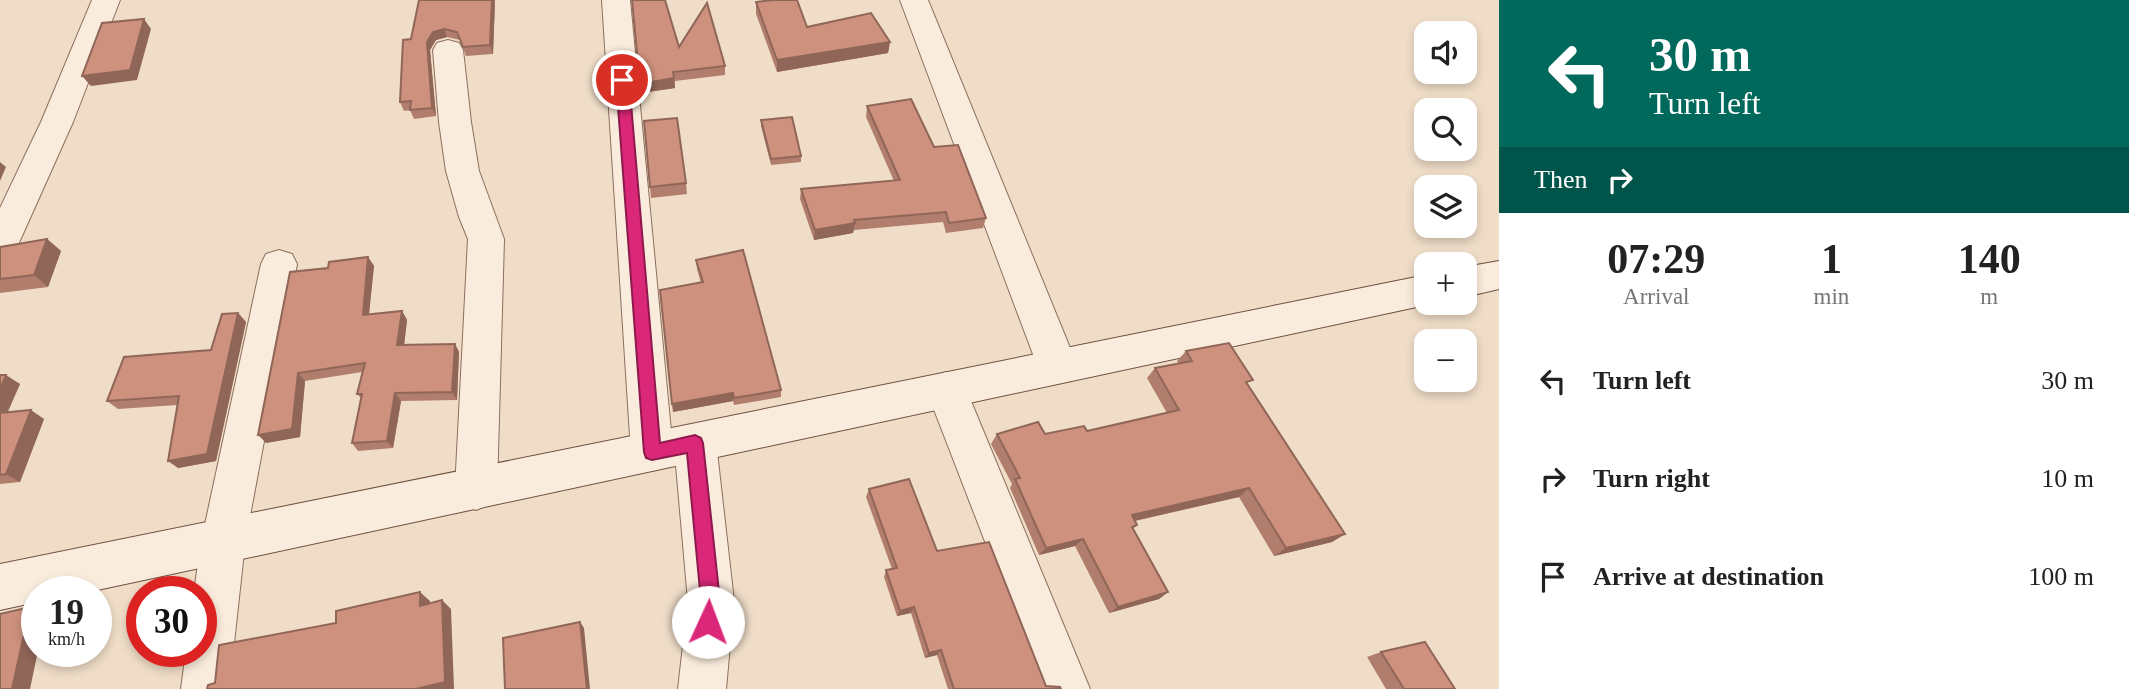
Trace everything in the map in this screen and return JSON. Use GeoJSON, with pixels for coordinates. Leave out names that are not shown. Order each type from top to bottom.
{"type":"FeatureCollection","features":[{"type":"Feature","properties":{"kind":"street"},"geometry":{"type":"LineString","coordinates":[[0,245],[57,122],[106,0]]}},
{"type":"Feature","properties":{"kind":"street"},"geometry":{"type":"LineString","coordinates":[[616,0],[652,452]]}},
{"type":"Feature","properties":{"kind":"street"},"geometry":{"type":"LineString","coordinates":[[914,0],[1057,365]]}},
{"type":"Feature","properties":{"kind":"street"},"geometry":{"type":"LineString","coordinates":[[448,50],[453,122],[476,219],[486,239],[476,490]]}},
{"type":"Feature","properties":{"kind":"street"},"geometry":{"type":"LineString","coordinates":[[205,689],[223,543],[279,264]]}},
{"type":"Feature","properties":{"kind":"street"},"geometry":{"type":"LineString","coordinates":[[1477,280],[1499,275]]}},
{"type":"Feature","properties":{"kind":"street"},"geometry":{"type":"LineString","coordinates":[[0,587],[223,543],[1057,365],[1414,292]]}},
{"type":"Feature","properties":{"kind":"street"},"geometry":{"type":"LineString","coordinates":[[946,389],[1066,689]]}},
{"type":"Feature","properties":{"kind":"street"},"geometry":{"type":"LineString","coordinates":[[695,443],[711,601],[702,689]]}},
{"type":"Feature","properties":{"kind":"building"},"geometry":{"type":"Polygon","coordinates":[[[419,0],[492,0],[490,45],[463,47],[457,32],[444,29],[433,32],[427,42],[432,108],[410,110],[411,101],[400,102],[403,40],[411,39],[419,0]]]}},
{"type":"Feature","properties":{"kind":"building"},"geometry":{"type":"Polygon","coordinates":[[[632,0],[665,0],[679,47],[707,3],[725,66],[673,72],[674,78],[640,84],[632,0]]]}},
{"type":"Feature","properties":{"kind":"building"},"geometry":{"type":"Polygon","coordinates":[[[797,0],[807,27],[871,13],[890,42],[777,60],[756,2],[797,0]]]}},
{"type":"Feature","properties":{"kind":"building"},"geometry":{"type":"Polygon","coordinates":[[[144,19],[130,70],[82,76],[102,23],[144,19]]]}},
{"type":"Feature","properties":{"kind":"building"},"geometry":{"type":"Polygon","coordinates":[[[911,99],[934,147],[958,145],[986,218],[949,223],[946,212],[854,220],[855,223],[815,230],[801,189],[900,180],[867,106],[911,99]]]}},
{"type":"Feature","properties":{"kind":"building"},"geometry":{"type":"Polygon","coordinates":[[[792,117],[801,156],[771,159],[761,120],[792,117]]]}},
{"type":"Feature","properties":{"kind":"building"},"geometry":{"type":"Polygon","coordinates":[[[677,118],[686,183],[650,187],[644,121],[677,118]]]}},
{"type":"Feature","properties":{"kind":"building"},"geometry":{"type":"Polygon","coordinates":[[[47,239],[34,275],[0,279],[0,247],[47,239]]]}},
{"type":"Feature","properties":{"kind":"building"},"geometry":{"type":"Polygon","coordinates":[[[743,250],[781,390],[734,398],[733,393],[672,404],[660,290],[703,282],[696,260],[743,250]]]}},
{"type":"Feature","properties":{"kind":"building"},"geometry":{"type":"Polygon","coordinates":[[[368,257],[363,315],[402,311],[397,345],[455,344],[452,392],[395,393],[387,441],[352,443],[362,394],[357,394],[365,363],[298,373],[292,429],[258,435],[290,272],[328,268],[329,262],[368,257]]]}},
{"type":"Feature","properties":{"kind":"building"},"geometry":{"type":"Polygon","coordinates":[[[238,313],[207,454],[168,461],[179,396],[107,401],[124,357],[211,350],[222,314],[238,313]]]}},
{"type":"Feature","properties":{"kind":"building"},"geometry":{"type":"Polygon","coordinates":[[[1229,343],[1253,380],[1246,382],[1345,534],[1286,548],[1249,488],[1132,515],[1137,525],[1132,527],[1168,592],[1118,607],[1083,539],[1046,548],[1015,479],[1020,478],[997,434],[1038,422],[1045,434],[1084,426],[1087,431],[1179,410],[1155,368],[1192,361],[1186,351],[1229,343]]]}},
{"type":"Feature","properties":{"kind":"building"},"geometry":{"type":"Polygon","coordinates":[[[0,375],[6,375],[0,389],[0,375]]]}},
{"type":"Feature","properties":{"kind":"building"},"geometry":{"type":"Polygon","coordinates":[[[31,410],[6,474],[0,475],[0,413],[31,410]]]}},
{"type":"Feature","properties":{"kind":"building"},"geometry":{"type":"Polygon","coordinates":[[[909,479],[937,551],[989,542],[1046,686],[1061,689],[954,689],[941,650],[929,653],[914,607],[900,611],[886,570],[897,568],[869,489],[909,479]]]}},
{"type":"Feature","properties":{"kind":"building"},"geometry":{"type":"Polygon","coordinates":[[[420,592],[420,606],[442,600],[445,682],[416,689],[207,689],[208,685],[215,683],[219,645],[336,623],[336,611],[420,592]]]}},
{"type":"Feature","properties":{"kind":"building"},"geometry":{"type":"Polygon","coordinates":[[[21,609],[21,648],[12,689],[0,689],[0,614],[21,609]]]}},
{"type":"Feature","properties":{"kind":"building"},"geometry":{"type":"Polygon","coordinates":[[[580,622],[587,689],[505,689],[503,638],[580,622]]]}},
{"type":"Feature","properties":{"kind":"building"},"geometry":{"type":"Polygon","coordinates":[[[1425,642],[1455,689],[1404,689],[1381,652],[1425,642]]]}},
{"type":"Feature","properties":{"kind":"route"},"geometry":{"type":"LineString","coordinates":[[622,80],[652,452],[695,443],[711,601],[708,622]]}}]}
